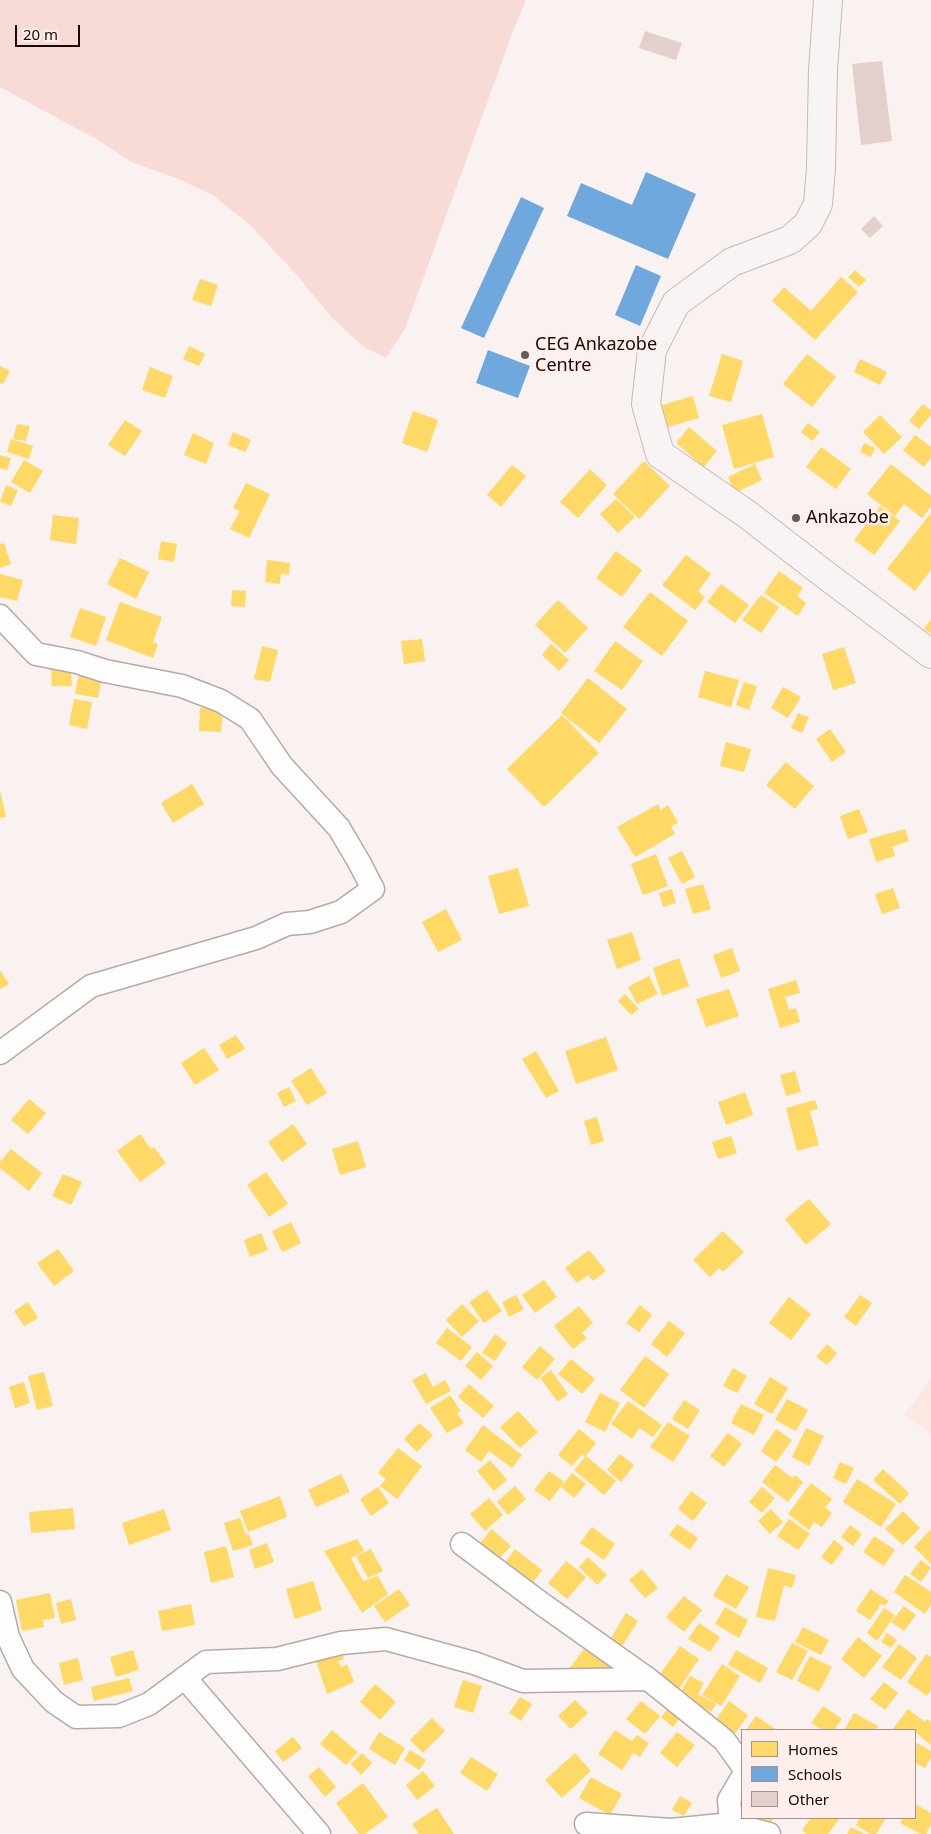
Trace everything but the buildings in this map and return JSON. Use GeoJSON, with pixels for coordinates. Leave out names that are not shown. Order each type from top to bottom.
{"type":"FeatureCollection","features":[{"type":"Feature","properties":{"kind":"main road"},"geometry":{"type":"LineString","coordinates":[[828,0],[823,70],[821,168],[818,204],[808,224],[790,240],[732,262],[676,303],[652,350],[646,404],[660,454],[748,515],[931,654]]}},
{"type":"Feature","properties":{"kind":"street"},"geometry":{"type":"LineString","coordinates":[[0,616],[36,654],[77,662],[106,671],[182,686],[221,701],[250,719],[282,766],[338,828],[373,889],[341,912],[310,922],[287,924],[256,938],[91,986],[0,1053]]}},
{"type":"Feature","properties":{"kind":"street"},"geometry":{"type":"LineString","coordinates":[[462,1544],[542,1604],[648,1679],[724,1740],[741,1764]]}},
{"type":"Feature","properties":{"kind":"street"},"geometry":{"type":"LineString","coordinates":[[0,1602],[8,1637],[23,1669],[54,1702],[76,1717],[119,1716],[149,1704],[206,1662],[277,1659],[340,1643],[386,1639],[474,1663],[523,1681],[648,1679]]}},
{"type":"Feature","properties":{"kind":"street"},"geometry":{"type":"LineString","coordinates":[[185,1678],[319,1834]]}},
{"type":"Feature","properties":{"kind":"street"},"geometry":{"type":"LineString","coordinates":[[731,1824],[730,1800],[741,1780]]}},
{"type":"Feature","properties":{"kind":"street"},"geometry":{"type":"LineString","coordinates":[[586,1824],[671,1830],[731,1824],[769,1834]]}},
{"type":"Feature","properties":{"kind":"shaded area"},"geometry":{"type":"Polygon","coordinates":[[[0,0],[526,0],[513,31],[405,329],[386,358],[364,347],[331,317],[296,274],[251,226],[214,196],[179,179],[131,162],[98,140],[0,87],[0,0]]]}},
{"type":"Feature","properties":{"kind":"shaded area"},"geometry":{"type":"Polygon","coordinates":[[[931,1379],[931,1434],[904,1415],[931,1379]]]}},
{"type":"Feature","properties":{"kind":"place","name":"CEG Ankazobe Centre"},"geometry":{"type":"Point","coordinates":[525,355]}},
{"type":"Feature","properties":{"kind":"place","name":"Ankazobe"},"geometry":{"type":"Point","coordinates":[796,518]}}]}
